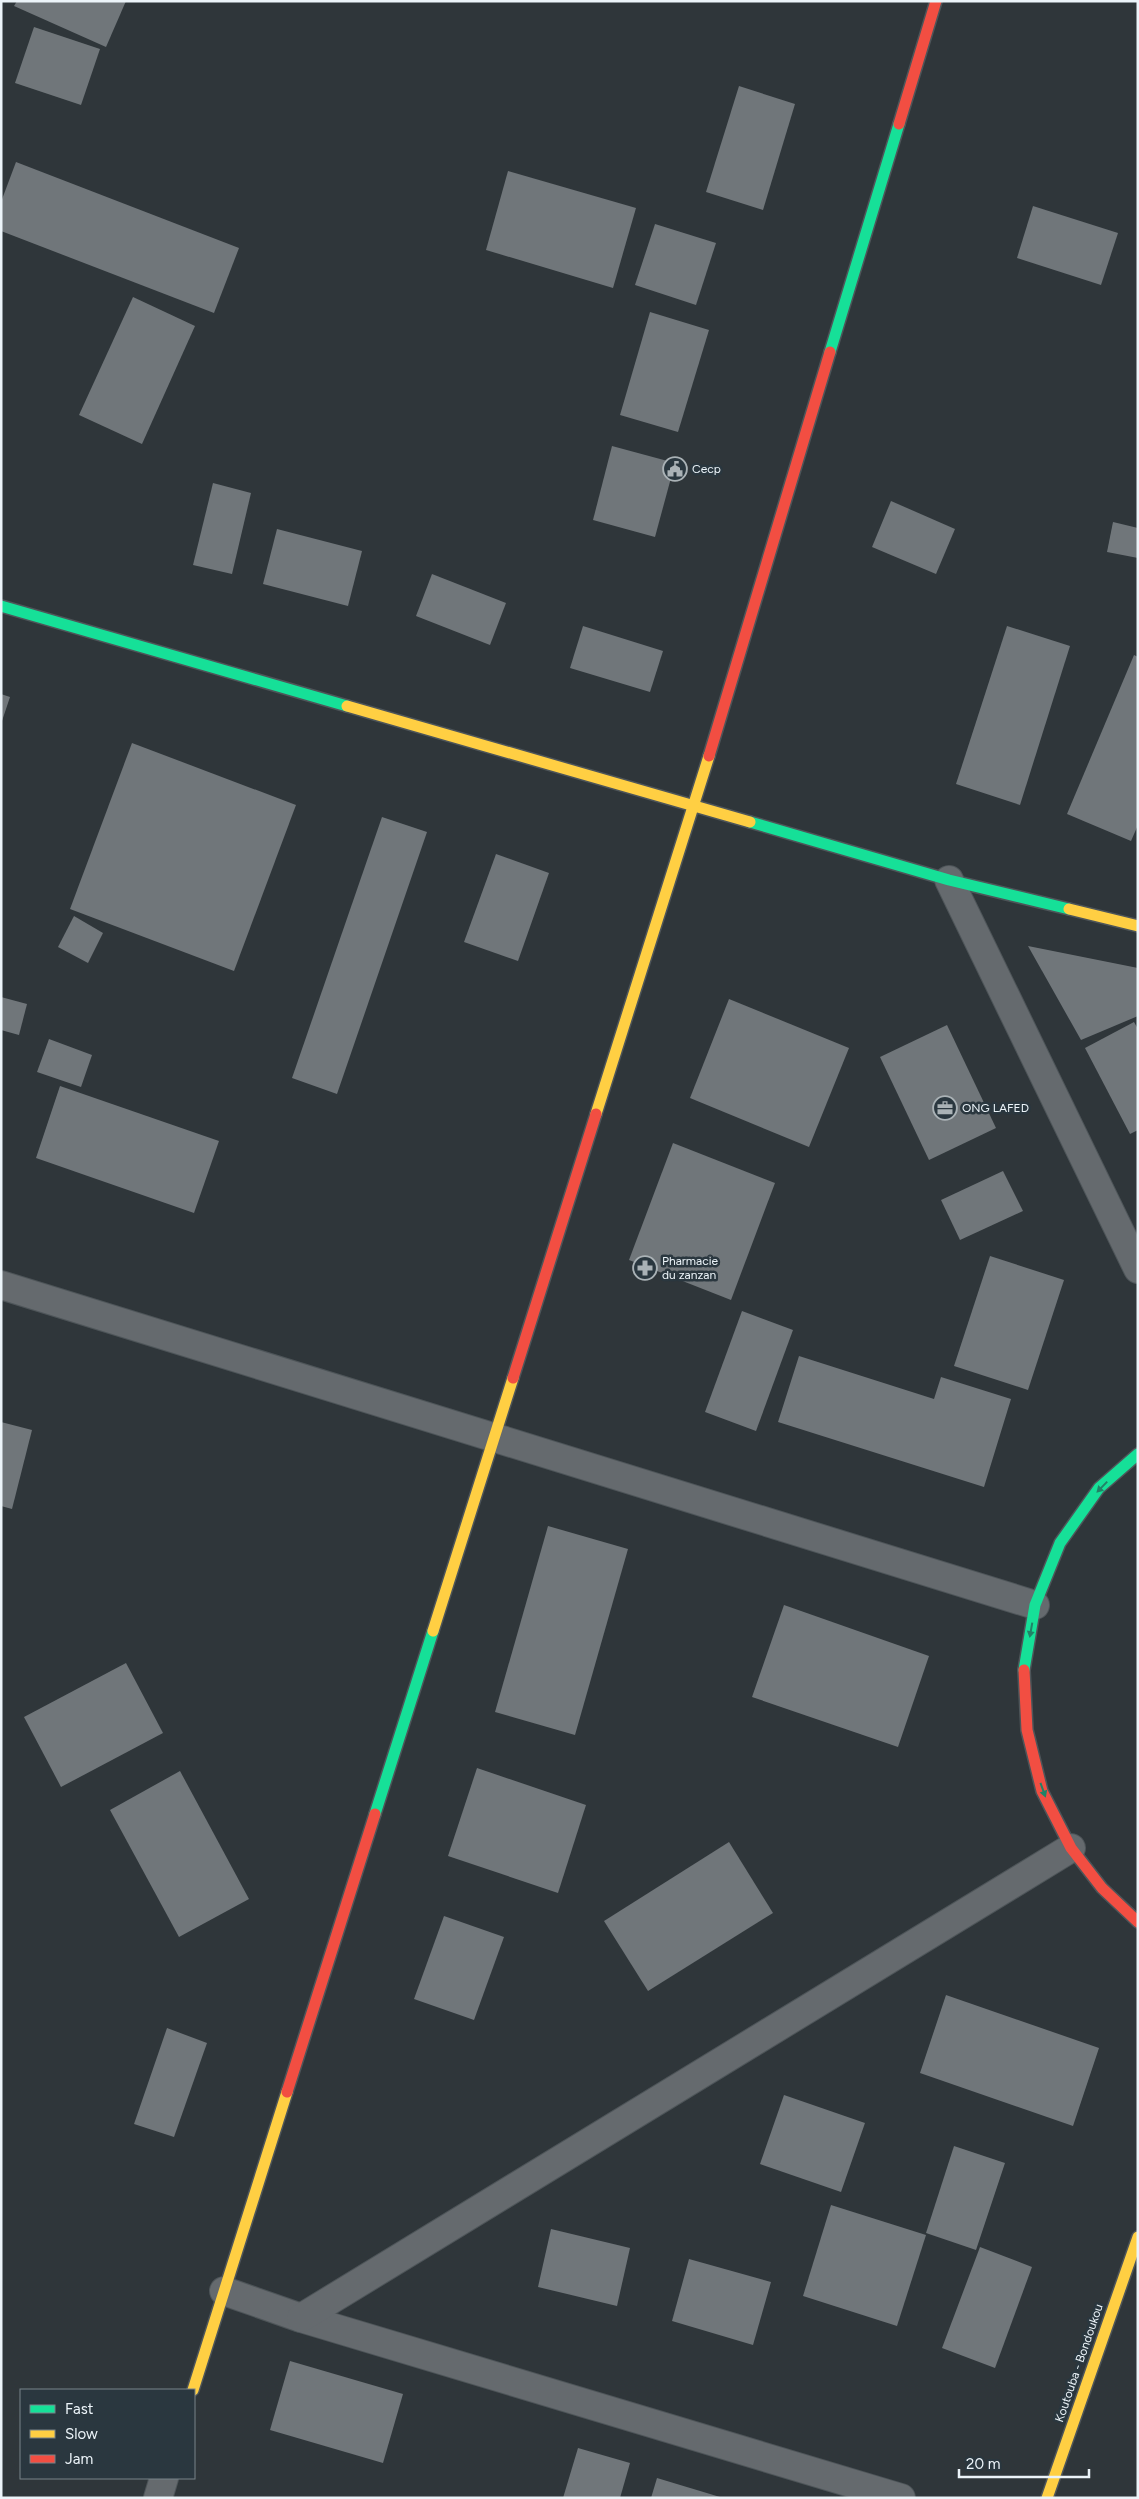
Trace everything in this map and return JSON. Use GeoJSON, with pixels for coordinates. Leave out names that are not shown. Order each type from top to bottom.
{"type":"FeatureCollection","features":[{"type":"Feature","properties":{"kind":"street"},"geometry":{"type":"LineString","coordinates":[[192,2389],[496,1438],[693,808],[936,1]]}},
{"type":"Feature","properties":{"kind":"street"},"geometry":{"type":"LineString","coordinates":[[1,606],[693,808],[949,880],[1138,926]]}},
{"type":"Feature","properties":{"kind":"street"},"geometry":{"type":"LineString","coordinates":[[949,880],[1138,1269]]}},
{"type":"Feature","properties":{"kind":"street"},"geometry":{"type":"LineString","coordinates":[[1,1285],[1035,1605]]}},
{"type":"Feature","properties":{"kind":"street"},"geometry":{"type":"LineString","coordinates":[[1138,1454],[1099,1488],[1060,1543],[1035,1605],[1024,1667],[1027,1730],[1042,1791],[1071,1848],[1102,1888],[1138,1922]]}},
{"type":"Feature","properties":{"kind":"street"},"geometry":{"type":"LineString","coordinates":[[301,2318],[1071,1848]]}},
{"type":"Feature","properties":{"kind":"street","name":"Koutouba - Bondoukou"},"geometry":{"type":"LineString","coordinates":[[1047,2498],[1138,2237]]}},
{"type":"Feature","properties":{"kind":"street"},"geometry":{"type":"LineString","coordinates":[[224,2291],[301,2318],[901,2498]]}},
{"type":"Feature","properties":{"kind":"street"},"geometry":{"type":"LineString","coordinates":[[158,2498],[164,2479]]}},
{"type":"Feature","properties":{"kind":"building"},"geometry":{"type":"Polygon","coordinates":[[[17,1],[126,1],[106,47],[14,6],[17,1]]]}},
{"type":"Feature","properties":{"kind":"building"},"geometry":{"type":"Polygon","coordinates":[[[34,27],[100,49],[81,105],[15,83],[34,27]]]}},
{"type":"Feature","properties":{"kind":"building"},"geometry":{"type":"Polygon","coordinates":[[[739,86],[795,104],[763,210],[706,192],[739,86]]]}},
{"type":"Feature","properties":{"kind":"building"},"geometry":{"type":"Polygon","coordinates":[[[16,162],[239,248],[214,313],[1,231],[1,202],[16,162]]]}},
{"type":"Feature","properties":{"kind":"building"},"geometry":{"type":"Polygon","coordinates":[[[508,171],[636,208],[613,288],[486,250],[508,171]]]}},
{"type":"Feature","properties":{"kind":"building"},"geometry":{"type":"Polygon","coordinates":[[[1033,206],[1118,233],[1101,285],[1017,258],[1033,206]]]}},
{"type":"Feature","properties":{"kind":"building"},"geometry":{"type":"Polygon","coordinates":[[[655,224],[716,243],[696,305],[635,285],[655,224]]]}},
{"type":"Feature","properties":{"kind":"building"},"geometry":{"type":"Polygon","coordinates":[[[133,297],[195,326],[142,444],[79,415],[133,297]]]}},
{"type":"Feature","properties":{"kind":"building"},"geometry":{"type":"Polygon","coordinates":[[[650,312],[709,330],[678,432],[620,415],[650,312]]]}},
{"type":"Feature","properties":{"kind":"building"},"geometry":{"type":"Polygon","coordinates":[[[612,446],[675,463],[655,537],[593,520],[612,446]]]}},
{"type":"Feature","properties":{"kind":"building"},"geometry":{"type":"Polygon","coordinates":[[[213,483],[251,493],[232,574],[193,565],[213,483]]]}},
{"type":"Feature","properties":{"kind":"building"},"geometry":{"type":"Polygon","coordinates":[[[891,501],[955,529],[936,574],[872,547],[891,501]]]}},
{"type":"Feature","properties":{"kind":"building"},"geometry":{"type":"Polygon","coordinates":[[[1113,522],[1138,528],[1138,558],[1107,552],[1113,522]]]}},
{"type":"Feature","properties":{"kind":"building"},"geometry":{"type":"Polygon","coordinates":[[[277,529],[362,551],[348,606],[263,584],[277,529]]]}},
{"type":"Feature","properties":{"kind":"building"},"geometry":{"type":"Polygon","coordinates":[[[432,574],[506,603],[490,645],[416,616],[432,574]]]}},
{"type":"Feature","properties":{"kind":"building"},"geometry":{"type":"Polygon","coordinates":[[[583,626],[663,651],[650,692],[570,668],[583,626]]]}},
{"type":"Feature","properties":{"kind":"building"},"geometry":{"type":"Polygon","coordinates":[[[1007,626],[1070,646],[1020,805],[956,784],[1007,626]]]}},
{"type":"Feature","properties":{"kind":"building"},"geometry":{"type":"Polygon","coordinates":[[[1134,655],[1138,657],[1138,825],[1131,841],[1067,814],[1134,655]]]}},
{"type":"Feature","properties":{"kind":"building"},"geometry":{"type":"Polygon","coordinates":[[[1,694],[10,697],[2,721],[1,721],[1,694]]]}},
{"type":"Feature","properties":{"kind":"building"},"geometry":{"type":"Polygon","coordinates":[[[132,743],[296,805],[234,971],[70,909],[132,743]]]}},
{"type":"Feature","properties":{"kind":"building"},"geometry":{"type":"Polygon","coordinates":[[[382,817],[427,832],[337,1094],[292,1078],[382,817]]]}},
{"type":"Feature","properties":{"kind":"building"},"geometry":{"type":"Polygon","coordinates":[[[496,854],[549,873],[518,961],[464,942],[496,854]]]}},
{"type":"Feature","properties":{"kind":"building"},"geometry":{"type":"Polygon","coordinates":[[[74,916],[103,933],[88,963],[58,947],[74,916]]]}},
{"type":"Feature","properties":{"kind":"building"},"geometry":{"type":"Polygon","coordinates":[[[1028,946],[1138,968],[1138,1016],[1081,1040],[1028,946]]]}},
{"type":"Feature","properties":{"kind":"building"},"geometry":{"type":"Polygon","coordinates":[[[1,997],[27,1004],[19,1035],[1,1030],[1,997]]]}},
{"type":"Feature","properties":{"kind":"building"},"geometry":{"type":"Polygon","coordinates":[[[729,999],[849,1048],[809,1147],[690,1098],[729,999]]]}},
{"type":"Feature","properties":{"kind":"building"},"geometry":{"type":"Polygon","coordinates":[[[1134,1022],[1138,1029],[1138,1130],[1130,1134],[1085,1048],[1134,1022]]]}},
{"type":"Feature","properties":{"kind":"building"},"geometry":{"type":"Polygon","coordinates":[[[947,1025],[996,1128],[929,1160],[880,1057],[947,1025]]]}},
{"type":"Feature","properties":{"kind":"building"},"geometry":{"type":"Polygon","coordinates":[[[49,1039],[92,1055],[81,1087],[37,1072],[49,1039]]]}},
{"type":"Feature","properties":{"kind":"building"},"geometry":{"type":"Polygon","coordinates":[[[60,1086],[219,1141],[194,1213],[36,1158],[60,1086]]]}},
{"type":"Feature","properties":{"kind":"building"},"geometry":{"type":"Polygon","coordinates":[[[673,1143],[775,1183],[731,1300],[629,1260],[673,1143]]]}},
{"type":"Feature","properties":{"kind":"building"},"geometry":{"type":"Polygon","coordinates":[[[1003,1171],[1023,1211],[960,1240],[941,1200],[1003,1171]]]}},
{"type":"Feature","properties":{"kind":"building"},"geometry":{"type":"Polygon","coordinates":[[[990,1256],[1064,1280],[1028,1390],[954,1366],[990,1256]]]}},
{"type":"Feature","properties":{"kind":"building"},"geometry":{"type":"Polygon","coordinates":[[[742,1311],[793,1330],[756,1431],[705,1412],[742,1311]]]}},
{"type":"Feature","properties":{"kind":"building"},"geometry":{"type":"Polygon","coordinates":[[[799,1356],[934,1399],[941,1377],[1011,1399],[984,1487],[778,1422],[799,1356]]]}},
{"type":"Feature","properties":{"kind":"building"},"geometry":{"type":"Polygon","coordinates":[[[1,1422],[32,1430],[12,1509],[1,1506],[1,1422]]]}},
{"type":"Feature","properties":{"kind":"building"},"geometry":{"type":"Polygon","coordinates":[[[548,1526],[628,1549],[575,1735],[495,1712],[548,1526]]]}},
{"type":"Feature","properties":{"kind":"building"},"geometry":{"type":"Polygon","coordinates":[[[784,1605],[929,1656],[898,1747],[752,1697],[784,1605]]]}},
{"type":"Feature","properties":{"kind":"building"},"geometry":{"type":"Polygon","coordinates":[[[126,1663],[163,1733],[61,1787],[24,1717],[126,1663]]]}},
{"type":"Feature","properties":{"kind":"building"},"geometry":{"type":"Polygon","coordinates":[[[477,1768],[586,1805],[558,1893],[448,1856],[477,1768]]]}},
{"type":"Feature","properties":{"kind":"building"},"geometry":{"type":"Polygon","coordinates":[[[180,1771],[249,1899],[179,1937],[110,1810],[180,1771]]]}},
{"type":"Feature","properties":{"kind":"building"},"geometry":{"type":"Polygon","coordinates":[[[729,1842],[773,1913],[648,1991],[604,1921],[729,1842]]]}},
{"type":"Feature","properties":{"kind":"building"},"geometry":{"type":"Polygon","coordinates":[[[444,1916],[504,1937],[474,2020],[414,1999],[444,1916]]]}},
{"type":"Feature","properties":{"kind":"building"},"geometry":{"type":"Polygon","coordinates":[[[946,1995],[1099,2048],[1073,2126],[920,2073],[946,1995]]]}},
{"type":"Feature","properties":{"kind":"building"},"geometry":{"type":"Polygon","coordinates":[[[167,2028],[207,2043],[174,2137],[134,2124],[167,2028]]]}},
{"type":"Feature","properties":{"kind":"building"},"geometry":{"type":"Polygon","coordinates":[[[784,2095],[865,2123],[841,2192],[760,2164],[784,2095]]]}},
{"type":"Feature","properties":{"kind":"building"},"geometry":{"type":"Polygon","coordinates":[[[954,2146],[1005,2163],[976,2250],[926,2233],[954,2146]]]}},
{"type":"Feature","properties":{"kind":"building"},"geometry":{"type":"Polygon","coordinates":[[[831,2205],[926,2235],[897,2326],[803,2296],[831,2205]]]}},
{"type":"Feature","properties":{"kind":"building"},"geometry":{"type":"Polygon","coordinates":[[[551,2229],[630,2248],[617,2306],[538,2287],[551,2229]]]}},
{"type":"Feature","properties":{"kind":"building"},"geometry":{"type":"Polygon","coordinates":[[[980,2247],[1032,2267],[995,2368],[942,2348],[980,2247]]]}},
{"type":"Feature","properties":{"kind":"building"},"geometry":{"type":"Polygon","coordinates":[[[689,2259],[771,2282],[753,2345],[672,2321],[689,2259]]]}},
{"type":"Feature","properties":{"kind":"building"},"geometry":{"type":"Polygon","coordinates":[[[290,2361],[403,2394],[383,2463],[270,2430],[290,2361]]]}},
{"type":"Feature","properties":{"kind":"building"},"geometry":{"type":"Polygon","coordinates":[[[578,2448],[630,2463],[620,2498],[563,2498],[578,2448]]]}},
{"type":"Feature","properties":{"kind":"building"},"geometry":{"type":"Polygon","coordinates":[[[657,2478],[720,2497],[720,2498],[651,2498],[657,2478]]]}},
{"type":"Feature","properties":{"kind":"traffic: fast"},"geometry":{"type":"LineString","coordinates":[[830,352],[899,124]]}},
{"type":"Feature","properties":{"kind":"traffic: fast"},"geometry":{"type":"LineString","coordinates":[[1,606],[347,706]]}},
{"type":"Feature","properties":{"kind":"traffic: fast"},"geometry":{"type":"LineString","coordinates":[[750,822],[949,880],[1069,909]]}},
{"type":"Feature","properties":{"kind":"traffic: fast"},"geometry":{"type":"LineString","coordinates":[[1024,1670],[1035,1605],[1060,1543],[1099,1488],[1138,1454]]}},
{"type":"Feature","properties":{"kind":"traffic: fast"},"geometry":{"type":"LineString","coordinates":[[375,1814],[433,1631]]}},
{"type":"Feature","properties":{"kind":"traffic: slow"},"geometry":{"type":"LineString","coordinates":[[347,706],[750,822]]}},
{"type":"Feature","properties":{"kind":"traffic: slow"},"geometry":{"type":"LineString","coordinates":[[596,1114],[709,756]]}},
{"type":"Feature","properties":{"kind":"traffic: slow"},"geometry":{"type":"LineString","coordinates":[[1069,909],[1138,926]]}},
{"type":"Feature","properties":{"kind":"traffic: slow"},"geometry":{"type":"LineString","coordinates":[[433,1631],[513,1378]]}},
{"type":"Feature","properties":{"kind":"traffic: slow"},"geometry":{"type":"LineString","coordinates":[[193,2389],[287,2092]]}},
{"type":"Feature","properties":{"kind":"traffic: slow"},"geometry":{"type":"LineString","coordinates":[[1047,2498],[1138,2237]]}},
{"type":"Feature","properties":{"kind":"traffic: jam"},"geometry":{"type":"LineString","coordinates":[[899,124],[936,1]]}},
{"type":"Feature","properties":{"kind":"traffic: jam"},"geometry":{"type":"LineString","coordinates":[[709,756],[830,352]]}},
{"type":"Feature","properties":{"kind":"traffic: jam"},"geometry":{"type":"LineString","coordinates":[[513,1378],[596,1114]]}},
{"type":"Feature","properties":{"kind":"traffic: jam"},"geometry":{"type":"LineString","coordinates":[[1024,1670],[1027,1730],[1042,1791],[1071,1848],[1102,1888],[1138,1922]]}},
{"type":"Feature","properties":{"kind":"traffic: jam"},"geometry":{"type":"LineString","coordinates":[[287,2092],[375,1814]]}},
{"type":"Feature","properties":{"kind":"place","name":"Cecp"},"geometry":{"type":"Point","coordinates":[675,469]}},
{"type":"Feature","properties":{"kind":"place","name":"ONG LAFED"},"geometry":{"type":"Point","coordinates":[945,1108]}},
{"type":"Feature","properties":{"kind":"place","name":"Pharmacie du zanzan"},"geometry":{"type":"Point","coordinates":[645,1268]}}]}
